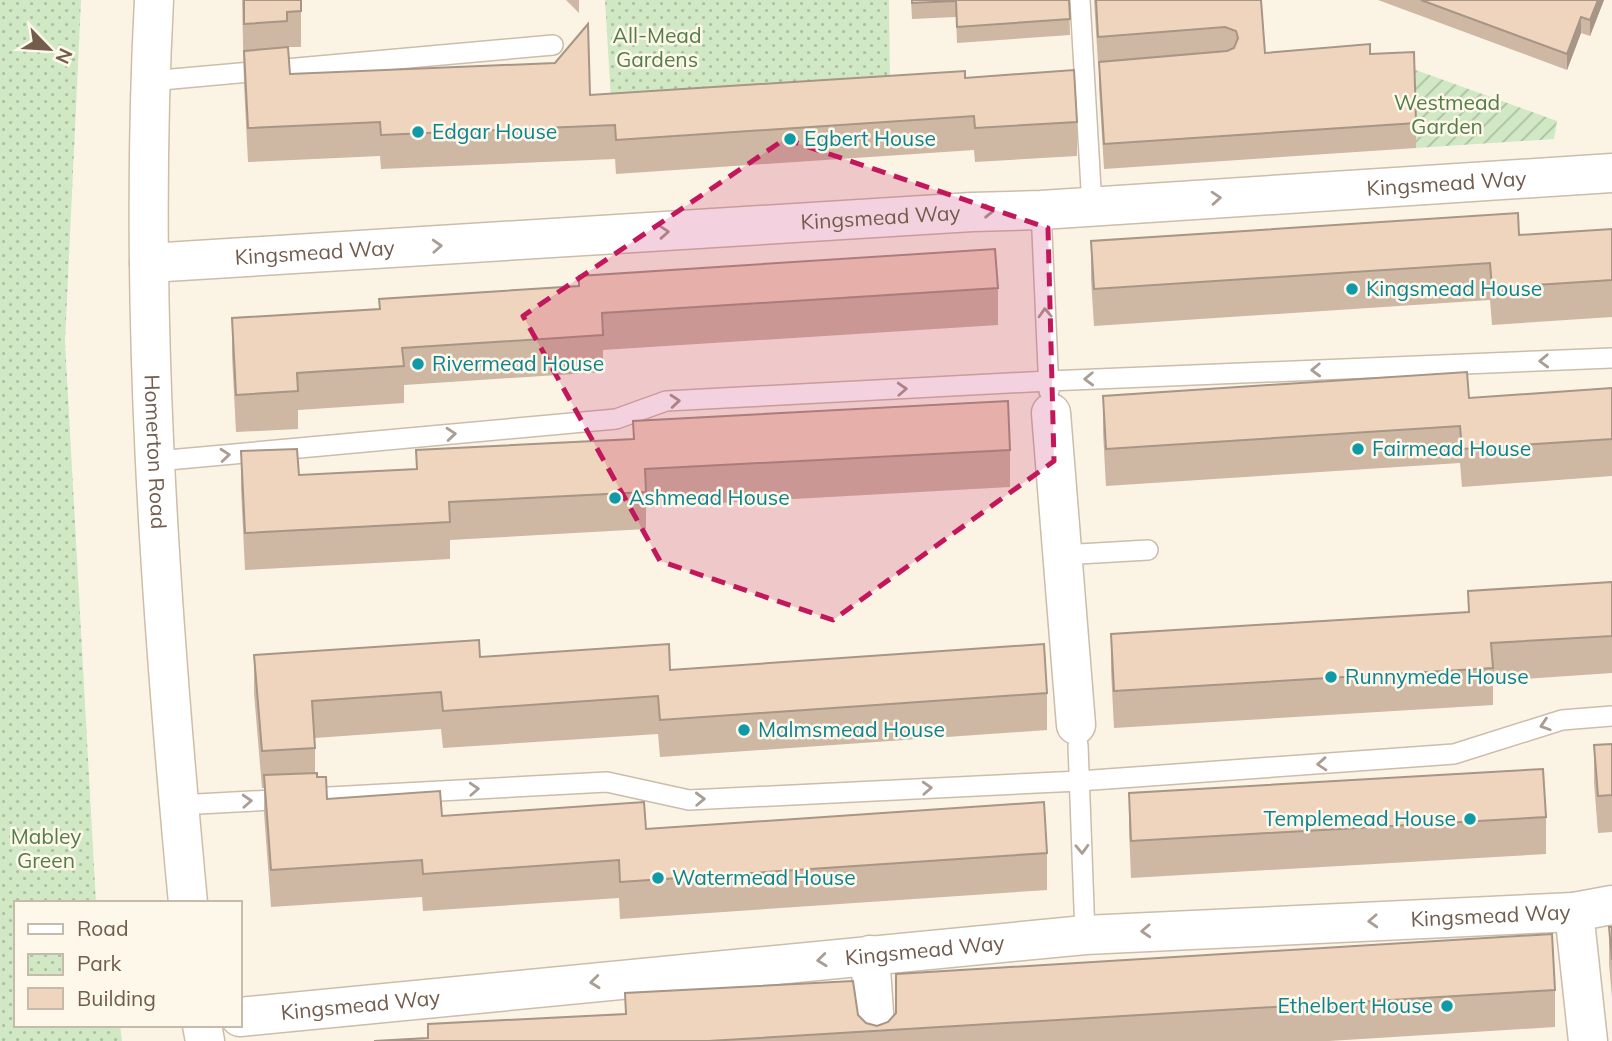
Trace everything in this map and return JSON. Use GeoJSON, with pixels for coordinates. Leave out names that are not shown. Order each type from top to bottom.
{"type":"FeatureCollection","features":[{"type":"Feature","properties":{"kind":"street","name":"Homerton Road"},"geometry":{"type":"LineString","coordinates":[[155,0],[150,81],[149,262],[157,461],[188,901]]}},
{"type":"Feature","properties":{"kind":"street","name":"Kingsmead Way"},"geometry":{"type":"LineString","coordinates":[[149,262],[1041,210],[1612,173]]}},
{"type":"Feature","properties":{"kind":"street"},"geometry":{"type":"LineString","coordinates":[[1049,397],[1077,735]]}},
{"type":"Feature","properties":{"kind":"street","name":"Kingsmead Way"},"geometry":{"type":"LineString","coordinates":[[242,1017],[1085,935],[1574,912],[1612,905]]}},
{"type":"Feature","properties":{"kind":"street"},"geometry":{"type":"LineString","coordinates":[[1574,912],[1588,1041]]}},
{"type":"Feature","properties":{"kind":"street"},"geometry":{"type":"LineString","coordinates":[[870,955],[876,1041]]}},
{"type":"Feature","properties":{"kind":"lane"},"geometry":{"type":"LineString","coordinates":[[1080,0],[1092,206]]}},
{"type":"Feature","properties":{"kind":"lane"},"geometry":{"type":"LineString","coordinates":[[150,81],[553,45]]}},
{"type":"Feature","properties":{"kind":"lane"},"geometry":{"type":"LineString","coordinates":[[1084,76],[1110,74]]}},
{"type":"Feature","properties":{"kind":"lane"},"geometry":{"type":"LineString","coordinates":[[1041,210],[1049,397]]}},
{"type":"Feature","properties":{"kind":"lane"},"geometry":{"type":"LineString","coordinates":[[157,461],[616,419],[666,401],[1049,397],[1612,358]]}},
{"type":"Feature","properties":{"kind":"lane"},"geometry":{"type":"LineString","coordinates":[[1062,555],[1148,550]]}},
{"type":"Feature","properties":{"kind":"lane"},"geometry":{"type":"LineString","coordinates":[[179,805],[607,782],[689,800],[1079,781],[1454,754],[1562,720],[1612,716]]}},
{"type":"Feature","properties":{"kind":"lane"},"geometry":{"type":"LineString","coordinates":[[1077,735],[1085,935]]}},
{"type":"Feature","properties":{"kind":"highlighted area"},"geometry":{"type":"Polygon","coordinates":[[[785,139],[1048,228],[1054,461],[833,620],[660,561],[523,316],[785,139]]]}},
{"type":"Feature","properties":{"kind":"green space","name":"Mabley Green"},"geometry":{"type":"Polygon","coordinates":[[[0,0],[81,0],[65,342],[96,901],[14,901],[14,1027],[120,1027],[122,1041],[0,1041],[0,0]]]}},
{"type":"Feature","properties":{"kind":"green space","name":"All-Mead Gardens"},"geometry":{"type":"Polygon","coordinates":[[[605,0],[889,0],[890,84],[611,99],[605,0]]]}},
{"type":"Feature","properties":{"kind":"green space","name":"Westmead Garden"},"geometry":{"type":"Polygon","coordinates":[[[1413,69],[1557,121],[1554,139],[1416,148],[1413,69]]]}},
{"type":"Feature","properties":{"kind":"building"},"geometry":{"type":"Polygon","coordinates":[[[244,0],[301,0],[301,11],[287,12],[287,21],[244,24],[244,0]]]}},
{"type":"Feature","properties":{"kind":"building"},"geometry":{"type":"Polygon","coordinates":[[[912,0],[1069,0],[1070,19],[957,27],[956,1],[912,3],[912,0]]]}},
{"type":"Feature","properties":{"kind":"building"},"geometry":{"type":"Polygon","coordinates":[[[1096,0],[1261,0],[1265,53],[1370,44],[1370,54],[1414,52],[1416,123],[1104,144],[1099,62],[1227,51],[1234,48],[1238,38],[1236,31],[1225,27],[1098,37],[1096,0]]]}},
{"type":"Feature","properties":{"kind":"building"},"geometry":{"type":"Polygon","coordinates":[[[1421,0],[1598,0],[1590,20],[1581,17],[1567,54],[1421,0]]]}},
{"type":"Feature","properties":{"kind":"building"},"geometry":{"type":"Polygon","coordinates":[[[588,24],[590,95],[965,71],[965,78],[1074,70],[1077,122],[975,128],[974,116],[616,140],[615,125],[381,135],[380,122],[248,128],[244,51],[288,47],[290,74],[555,63],[588,24]]]}},
{"type":"Feature","properties":{"kind":"building"},"geometry":{"type":"Polygon","coordinates":[[[1518,213],[1519,235],[1612,229],[1612,280],[1492,288],[1490,263],[1094,289],[1091,241],[1518,213]]]}},
{"type":"Feature","properties":{"kind":"building"},"geometry":{"type":"Polygon","coordinates":[[[995,249],[998,288],[602,313],[603,335],[402,348],[404,366],[297,373],[298,391],[236,395],[232,318],[380,309],[379,299],[579,286],[579,276],[995,249]]]}},
{"type":"Feature","properties":{"kind":"building"},"geometry":{"type":"Polygon","coordinates":[[[1467,372],[1469,398],[1612,388],[1612,439],[1462,449],[1460,426],[1106,449],[1103,396],[1467,372]]]}},
{"type":"Feature","properties":{"kind":"building"},"geometry":{"type":"Polygon","coordinates":[[[1008,401],[1010,450],[645,469],[646,492],[449,502],[450,522],[245,533],[241,451],[297,449],[299,475],[417,469],[416,450],[634,439],[633,421],[1008,401]]]}},
{"type":"Feature","properties":{"kind":"building"},"geometry":{"type":"Polygon","coordinates":[[[1612,582],[1612,636],[1491,643],[1493,668],[1114,691],[1111,634],[1469,612],[1468,591],[1612,582]]]}},
{"type":"Feature","properties":{"kind":"building"},"geometry":{"type":"Polygon","coordinates":[[[479,640],[480,657],[669,644],[670,670],[1044,644],[1047,693],[660,720],[658,696],[443,711],[441,692],[312,701],[315,748],[262,751],[254,655],[479,640]]]}},
{"type":"Feature","properties":{"kind":"building"},"geometry":{"type":"Polygon","coordinates":[[[1612,744],[1612,795],[1598,796],[1594,745],[1612,744]]]}},
{"type":"Feature","properties":{"kind":"building"},"geometry":{"type":"Polygon","coordinates":[[[1543,769],[1546,817],[1131,841],[1129,793],[1543,769]]]}},
{"type":"Feature","properties":{"kind":"building"},"geometry":{"type":"Polygon","coordinates":[[[317,773],[317,777],[326,777],[327,799],[440,791],[442,816],[644,802],[646,829],[1044,802],[1047,853],[620,882],[619,860],[423,874],[422,860],[271,870],[264,775],[317,773]]]}},
{"type":"Feature","properties":{"kind":"building"},"geometry":{"type":"Polygon","coordinates":[[[1609,927],[1612,927],[1612,960],[1609,927]]]}},
{"type":"Feature","properties":{"kind":"building"},"geometry":{"type":"Polygon","coordinates":[[[1552,934],[1555,990],[708,1041],[374,1041],[428,1038],[428,1024],[626,1014],[625,993],[853,981],[858,1015],[866,1023],[877,1026],[888,1022],[896,1013],[896,974],[1552,934]]]}},
{"type":"Feature","properties":{"kind":"place","name":"Edgar House"},"geometry":{"type":"Point","coordinates":[418,132]}},
{"type":"Feature","properties":{"kind":"place","name":"Egbert House"},"geometry":{"type":"Point","coordinates":[790,139]}},
{"type":"Feature","properties":{"kind":"place","name":"Kingsmead House"},"geometry":{"type":"Point","coordinates":[1352,289]}},
{"type":"Feature","properties":{"kind":"place","name":"Rivermead House"},"geometry":{"type":"Point","coordinates":[418,364]}},
{"type":"Feature","properties":{"kind":"place","name":"Fairmead House"},"geometry":{"type":"Point","coordinates":[1358,449]}},
{"type":"Feature","properties":{"kind":"place","name":"Ashmead House"},"geometry":{"type":"Point","coordinates":[615,498]}},
{"type":"Feature","properties":{"kind":"place","name":"Runnymede House"},"geometry":{"type":"Point","coordinates":[1331,677]}},
{"type":"Feature","properties":{"kind":"place","name":"Malmsmead House"},"geometry":{"type":"Point","coordinates":[744,730]}},
{"type":"Feature","properties":{"kind":"place","name":"Templemead House"},"geometry":{"type":"Point","coordinates":[1470,819]}},
{"type":"Feature","properties":{"kind":"place","name":"Watermead House"},"geometry":{"type":"Point","coordinates":[658,878]}},
{"type":"Feature","properties":{"kind":"place","name":"Ethelbert House"},"geometry":{"type":"Point","coordinates":[1447,1006]}}]}
